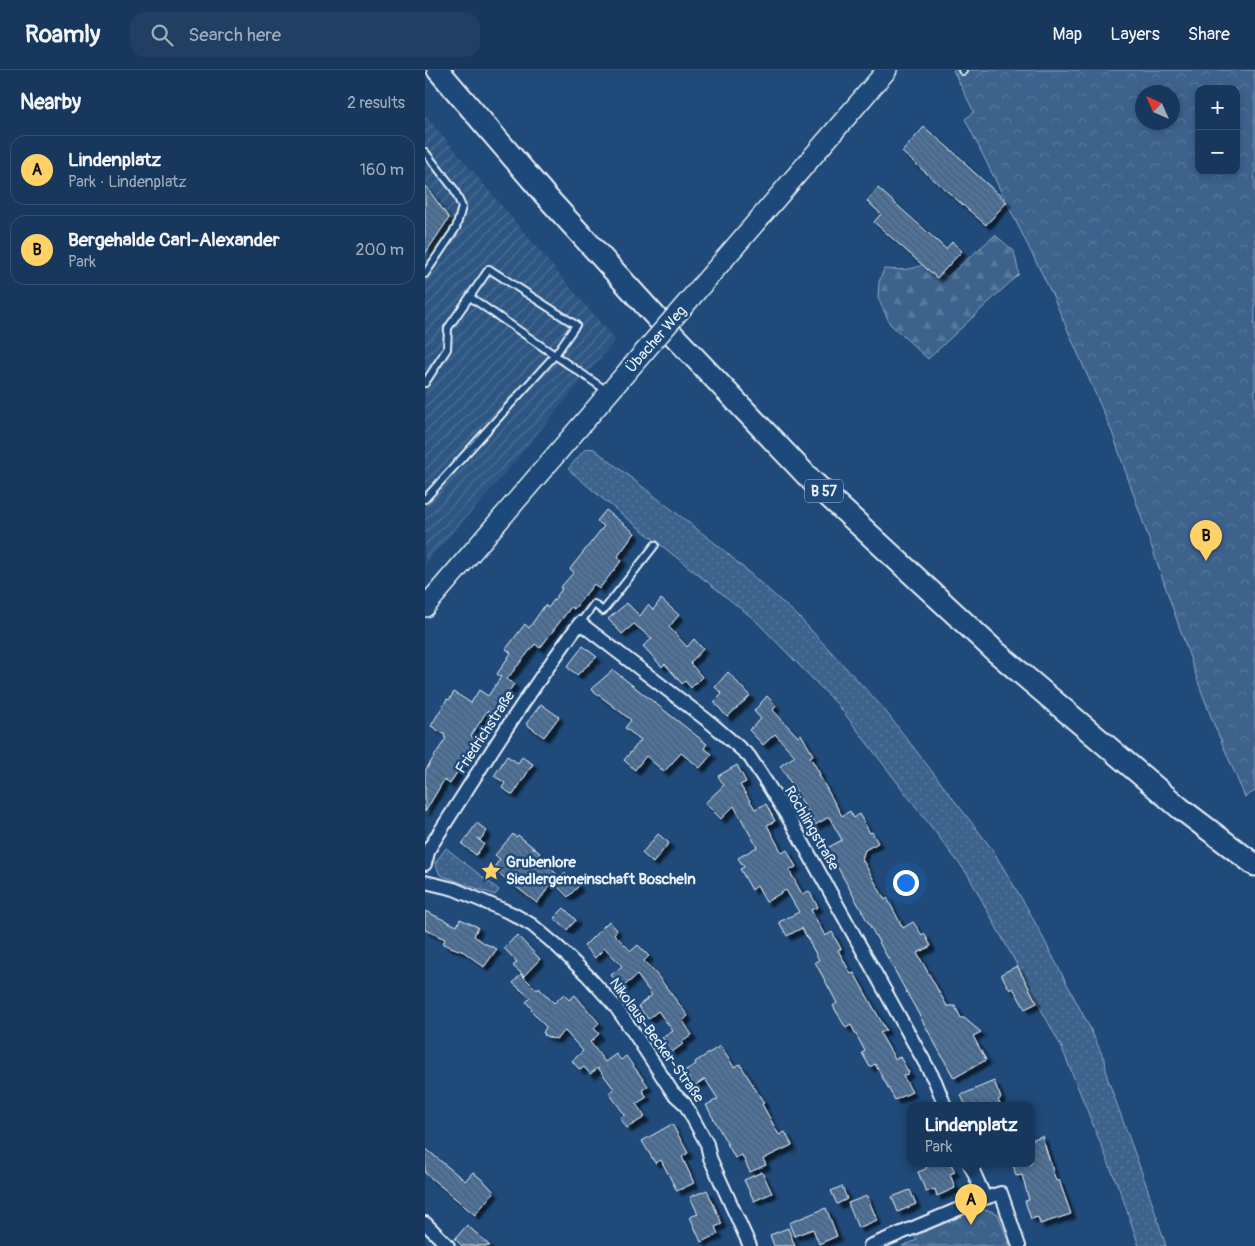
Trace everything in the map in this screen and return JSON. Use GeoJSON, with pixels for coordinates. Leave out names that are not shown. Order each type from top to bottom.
{"type":"FeatureCollection","features":[{"type":"Feature","properties":{"kind":"main road","name":"B 57"},"geometry":{"type":"LineString","coordinates":[[438,70],[545,195],[655,316],[812,481],[996,652],[1181,808],[1255,865]]}},
{"type":"Feature","properties":{"kind":"street","name":"Übacher Weg"},"geometry":{"type":"LineString","coordinates":[[425,607],[887,70]]}},
{"type":"Feature","properties":{"kind":"street","name":"Friedrichstraße"},"geometry":{"type":"LineString","coordinates":[[425,864],[429,849],[499,738],[559,651],[581,623]]}},
{"type":"Feature","properties":{"kind":"street","name":"Röchlingstraße"},"geometry":{"type":"LineString","coordinates":[[581,623],[712,724],[749,756],[802,842],[935,1081],[943,1102]]}},
{"type":"Feature","properties":{"kind":"street","name":"Nikolaus-Becker-Straße"},"geometry":{"type":"LineString","coordinates":[[425,882],[454,889],[513,914],[532,925],[587,975],[615,1006],[673,1092],[685,1104],[707,1144],[710,1158],[749,1246]]}},
{"type":"Feature","properties":{"kind":"street"},"geometry":{"type":"LineString","coordinates":[[971,1167],[985,1198]]}},
{"type":"Feature","properties":{"kind":"street"},"geometry":{"type":"LineString","coordinates":[[870,1246],[1001,1193],[1019,1246]]}},
{"type":"Feature","properties":{"kind":"street"},"geometry":{"type":"LineString","coordinates":[[425,1223],[448,1246]]}},
{"type":"Feature","properties":{"kind":"lane"},"geometry":{"type":"LineString","coordinates":[[425,152],[454,189],[462,207],[456,228],[425,274]]}},
{"type":"Feature","properties":{"kind":"lane"},"geometry":{"type":"LineString","coordinates":[[425,383],[447,349],[448,328],[489,269],[576,325],[555,355],[425,499]]}},
{"type":"Feature","properties":{"kind":"lane"},"geometry":{"type":"LineString","coordinates":[[470,298],[609,392]]}},
{"type":"Feature","properties":{"kind":"lane"},"geometry":{"type":"LineString","coordinates":[[581,623],[594,604],[603,611],[655,545]]}},
{"type":"Feature","properties":{"kind":"shaded area"},"geometry":{"type":"Polygon","coordinates":[[[425,115],[615,340],[496,484],[425,564],[425,115]]]}},
{"type":"Feature","properties":{"kind":"green space"},"geometry":{"type":"Polygon","coordinates":[[[953,70],[1255,70],[1255,791],[1245,797],[1201,690],[1112,432],[1052,294],[965,119],[974,112],[953,70]]]}},
{"type":"Feature","properties":{"kind":"green space"},"geometry":{"type":"Polygon","coordinates":[[[995,235],[1014,251],[1019,274],[928,359],[890,324],[878,298],[879,282],[884,269],[902,270],[913,268],[928,261],[947,277],[995,235]]]}},
{"type":"Feature","properties":{"kind":"green space"},"geometry":{"type":"Polygon","coordinates":[[[586,448],[594,449],[720,547],[798,616],[883,708],[992,849],[1029,911],[1090,1028],[1105,1061],[1107,1077],[1147,1187],[1166,1246],[1139,1246],[1122,1196],[1061,1046],[968,875],[838,705],[754,619],[604,500],[568,469],[586,448]]]}},
{"type":"Feature","properties":{"kind":"green space"},"geometry":{"type":"Polygon","coordinates":[[[446,848],[499,890],[495,895],[440,875],[435,863],[446,848]]]}},
{"type":"Feature","properties":{"kind":"green space"},"geometry":{"type":"Polygon","coordinates":[[[988,1210],[998,1214],[1010,1246],[902,1246],[917,1240],[914,1236],[974,1211],[988,1210]]]}},
{"type":"Feature","properties":{"kind":"building"},"geometry":{"type":"Polygon","coordinates":[[[924,127],[965,162],[1007,202],[986,225],[902,152],[924,127]]]}},
{"type":"Feature","properties":{"kind":"building"},"geometry":{"type":"Polygon","coordinates":[[[425,185],[449,218],[425,254],[425,185]]]}},
{"type":"Feature","properties":{"kind":"building"},"geometry":{"type":"Polygon","coordinates":[[[878,188],[946,249],[952,242],[962,251],[937,278],[874,222],[881,214],[867,201],[878,188]]]}},
{"type":"Feature","properties":{"kind":"building"},"geometry":{"type":"Polygon","coordinates":[[[606,510],[635,533],[618,556],[622,560],[599,589],[594,584],[574,609],[571,607],[540,648],[535,644],[507,679],[514,684],[493,715],[487,711],[471,736],[476,740],[450,784],[444,780],[425,812],[425,771],[446,738],[444,737],[445,735],[431,726],[447,699],[449,700],[454,692],[471,703],[479,690],[488,696],[501,677],[497,674],[511,653],[506,649],[525,624],[529,628],[545,605],[548,608],[562,589],[560,588],[574,572],[570,569],[604,526],[597,521],[606,510]]]}},
{"type":"Feature","properties":{"kind":"building"},"geometry":{"type":"Polygon","coordinates":[[[661,599],[679,615],[669,627],[687,647],[694,639],[703,649],[690,663],[702,677],[691,688],[685,681],[682,684],[665,664],[662,667],[643,646],[652,639],[634,624],[622,634],[608,619],[627,603],[640,616],[648,605],[653,610],[661,599]]]}},
{"type":"Feature","properties":{"kind":"building"},"geometry":{"type":"Polygon","coordinates":[[[583,646],[597,657],[577,675],[567,667],[583,646]]]}},
{"type":"Feature","properties":{"kind":"building"},"geometry":{"type":"Polygon","coordinates":[[[613,670],[707,744],[704,748],[712,754],[700,768],[681,753],[664,772],[646,756],[635,770],[624,760],[641,740],[625,728],[631,720],[591,689],[613,670]]]}},
{"type":"Feature","properties":{"kind":"building"},"geometry":{"type":"Polygon","coordinates":[[[728,672],[750,696],[727,717],[714,702],[722,694],[715,687],[728,672]]]}},
{"type":"Feature","properties":{"kind":"building"},"geometry":{"type":"Polygon","coordinates":[[[767,696],[776,706],[773,710],[798,737],[801,734],[813,755],[810,757],[819,775],[842,816],[850,811],[854,818],[859,814],[870,833],[872,832],[878,843],[865,850],[862,859],[885,900],[887,898],[903,928],[913,922],[922,935],[924,933],[931,946],[917,953],[947,1006],[955,1006],[961,1018],[964,1018],[981,1032],[973,1036],[986,1060],[954,1078],[827,848],[842,840],[829,817],[815,825],[780,766],[795,756],[775,734],[763,745],[749,730],[761,719],[754,711],[767,696]]]}},
{"type":"Feature","properties":{"kind":"building"},"geometry":{"type":"Polygon","coordinates":[[[541,704],[559,717],[544,737],[526,724],[541,704]]]}},
{"type":"Feature","properties":{"kind":"building"},"geometry":{"type":"Polygon","coordinates":[[[507,756],[518,763],[522,757],[533,764],[513,795],[502,788],[505,783],[494,776],[507,756]]]}},
{"type":"Feature","properties":{"kind":"building"},"geometry":{"type":"Polygon","coordinates":[[[737,765],[746,782],[740,785],[755,809],[766,804],[775,821],[767,825],[782,853],[787,850],[796,867],[789,870],[802,894],[809,891],[818,907],[811,910],[825,936],[832,932],[841,949],[838,950],[851,974],[854,973],[886,1030],[880,1033],[895,1059],[900,1057],[909,1073],[903,1076],[912,1092],[895,1100],[875,1064],[870,1067],[862,1053],[865,1051],[851,1025],[846,1028],[833,1006],[837,1003],[815,962],[819,960],[802,928],[787,936],[779,922],[799,912],[786,890],[766,902],[757,886],[752,890],[740,869],[744,867],[738,858],[757,847],[734,806],[721,819],[705,803],[724,785],[718,776],[737,765]]]}},
{"type":"Feature","properties":{"kind":"building"},"geometry":{"type":"Polygon","coordinates":[[[477,823],[487,831],[480,840],[477,838],[484,844],[476,855],[462,844],[477,823]]]}},
{"type":"Feature","properties":{"kind":"building"},"geometry":{"type":"Polygon","coordinates":[[[513,834],[516,837],[518,835],[540,853],[537,857],[558,875],[537,903],[493,869],[500,859],[495,855],[513,834]]]}},
{"type":"Feature","properties":{"kind":"building"},"geometry":{"type":"Polygon","coordinates":[[[658,834],[669,843],[653,863],[642,853],[658,834]]]}},
{"type":"Feature","properties":{"kind":"building"},"geometry":{"type":"Polygon","coordinates":[[[565,872],[579,886],[568,897],[554,883],[565,872]]]}},
{"type":"Feature","properties":{"kind":"building"},"geometry":{"type":"Polygon","coordinates":[[[564,908],[576,920],[567,930],[554,918],[564,908]]]}},
{"type":"Feature","properties":{"kind":"building"},"geometry":{"type":"Polygon","coordinates":[[[425,911],[457,926],[460,919],[478,927],[474,936],[497,949],[484,967],[464,952],[443,944],[445,939],[425,930],[425,911]]]}},
{"type":"Feature","properties":{"kind":"building"},"geometry":{"type":"Polygon","coordinates":[[[609,921],[617,930],[614,934],[631,951],[638,945],[649,956],[644,961],[688,1016],[683,1021],[692,1035],[672,1052],[662,1038],[673,1031],[658,1011],[648,1019],[638,1006],[652,995],[637,975],[622,988],[611,975],[622,966],[605,948],[595,958],[584,946],[609,921]]]}},
{"type":"Feature","properties":{"kind":"building"},"geometry":{"type":"Polygon","coordinates":[[[517,935],[540,959],[524,976],[513,966],[517,962],[504,948],[517,935]]]}},
{"type":"Feature","properties":{"kind":"building"},"geometry":{"type":"Polygon","coordinates":[[[1017,966],[1037,1003],[1025,1009],[1013,988],[1010,990],[1001,974],[1017,966]]]}},
{"type":"Feature","properties":{"kind":"building"},"geometry":{"type":"Polygon","coordinates":[[[521,974],[554,1003],[564,994],[569,1000],[575,995],[599,1023],[594,1028],[599,1034],[590,1042],[605,1062],[616,1054],[621,1060],[626,1056],[648,1086],[642,1090],[647,1097],[636,1104],[645,1117],[627,1128],[620,1118],[625,1115],[609,1093],[614,1089],[598,1068],[590,1074],[584,1067],[580,1070],[572,1061],[583,1051],[565,1031],[556,1039],[544,1035],[546,1027],[526,1002],[530,998],[513,983],[521,974]]]}},
{"type":"Feature","properties":{"kind":"building"},"geometry":{"type":"Polygon","coordinates":[[[720,1046],[734,1067],[740,1064],[764,1103],[762,1104],[779,1135],[785,1132],[792,1145],[763,1159],[766,1165],[750,1172],[742,1155],[735,1158],[706,1105],[718,1099],[705,1079],[694,1086],[684,1071],[720,1046]]]}},
{"type":"Feature","properties":{"kind":"building"},"geometry":{"type":"Polygon","coordinates":[[[994,1081],[1001,1098],[998,1100],[999,1102],[964,1102],[961,1095],[994,1081]]]}},
{"type":"Feature","properties":{"kind":"building"},"geometry":{"type":"Polygon","coordinates":[[[672,1124],[688,1153],[682,1157],[694,1183],[677,1191],[661,1160],[655,1163],[642,1141],[672,1124]]]}},
{"type":"Feature","properties":{"kind":"building"},"geometry":{"type":"Polygon","coordinates":[[[1042,1136],[1056,1181],[1059,1180],[1071,1214],[1040,1224],[1038,1217],[1031,1219],[1025,1201],[1029,1200],[1022,1175],[1016,1176],[1014,1167],[1035,1167],[1035,1139],[1042,1136]]]}},
{"type":"Feature","properties":{"kind":"building"},"geometry":{"type":"Polygon","coordinates":[[[425,1148],[465,1181],[473,1172],[494,1192],[475,1215],[425,1173],[425,1148]]]}},
{"type":"Feature","properties":{"kind":"building"},"geometry":{"type":"Polygon","coordinates":[[[926,1167],[952,1167],[955,1172],[950,1174],[955,1188],[937,1196],[935,1189],[926,1192],[918,1172],[926,1169],[926,1167]]]}},
{"type":"Feature","properties":{"kind":"building"},"geometry":{"type":"Polygon","coordinates":[[[762,1172],[772,1193],[754,1201],[744,1180],[762,1172]]]}},
{"type":"Feature","properties":{"kind":"building"},"geometry":{"type":"Polygon","coordinates":[[[842,1186],[847,1199],[837,1204],[831,1191],[842,1186]]]}},
{"type":"Feature","properties":{"kind":"building"},"geometry":{"type":"Polygon","coordinates":[[[707,1190],[722,1224],[715,1227],[718,1234],[701,1242],[690,1217],[698,1214],[690,1197],[707,1190]]]}},
{"type":"Feature","properties":{"kind":"building"},"geometry":{"type":"Polygon","coordinates":[[[910,1190],[916,1204],[898,1212],[892,1197],[910,1190]]]}},
{"type":"Feature","properties":{"kind":"building"},"geometry":{"type":"Polygon","coordinates":[[[867,1196],[877,1220],[858,1228],[848,1203],[867,1196]]]}},
{"type":"Feature","properties":{"kind":"building"},"geometry":{"type":"Polygon","coordinates":[[[826,1208],[837,1236],[819,1244],[813,1229],[794,1236],[789,1223],[826,1208]]]}},
{"type":"Feature","properties":{"kind":"building"},"geometry":{"type":"Polygon","coordinates":[[[467,1225],[490,1246],[462,1246],[455,1239],[467,1225]]]}},
{"type":"Feature","properties":{"kind":"building"},"geometry":{"type":"Polygon","coordinates":[[[788,1228],[795,1246],[774,1246],[770,1235],[788,1228]]]}},
{"type":"Feature","properties":{"kind":"place","name":"Bergehalde Carl-Alexander"},"geometry":{"type":"Point","coordinates":[1206,561]}},
{"type":"Feature","properties":{"kind":"place","name":"Grubenlore Siedlergemeinschaft Boscheln"},"geometry":{"type":"Point","coordinates":[491,871]}},
{"type":"Feature","properties":{"kind":"place","name":"Lindenplatz"},"geometry":{"type":"Point","coordinates":[971,1225]}}]}
